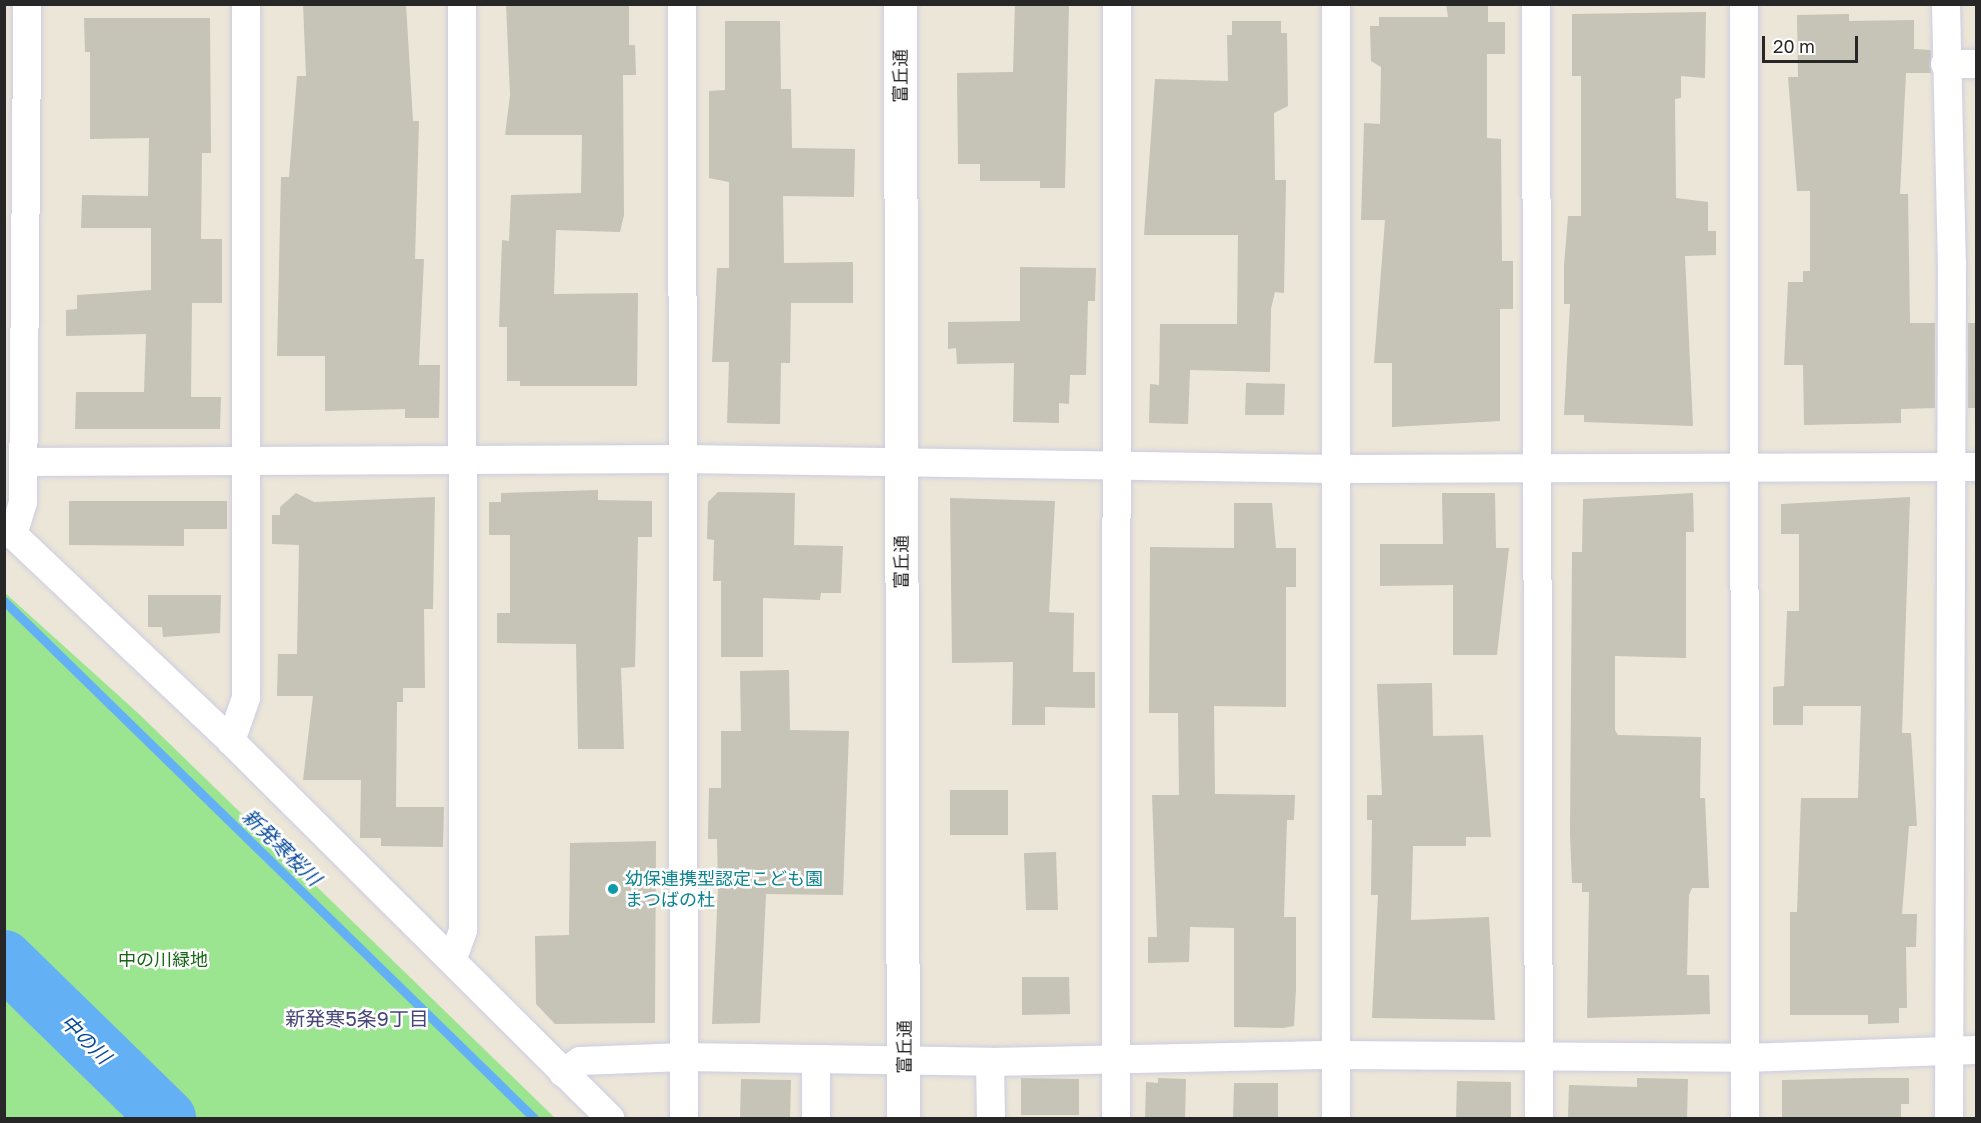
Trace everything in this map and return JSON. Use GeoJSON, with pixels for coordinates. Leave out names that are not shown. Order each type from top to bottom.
{"type":"FeatureCollection","features":[{"type":"Feature","properties":{"kind":"street"},"geometry":{"type":"LineString","coordinates":[[27,4],[23,502],[9,531],[231,741],[453,958],[610,1119]]}},
{"type":"Feature","properties":{"kind":"street"},"geometry":{"type":"LineString","coordinates":[[231,741],[246,698],[246,4]]}},
{"type":"Feature","properties":{"kind":"street"},"geometry":{"type":"LineString","coordinates":[[453,958],[463,930],[462,4]]}},
{"type":"Feature","properties":{"kind":"street"},"geometry":{"type":"LineString","coordinates":[[682,4],[684,1119]]}},
{"type":"Feature","properties":{"kind":"street","name":"富丘通"},"geometry":{"type":"LineString","coordinates":[[900,4],[903,1119]]}},
{"type":"Feature","properties":{"kind":"street"},"geometry":{"type":"LineString","coordinates":[[1116,1119],[1117,4]]}},
{"type":"Feature","properties":{"kind":"street"},"geometry":{"type":"LineString","coordinates":[[1336,4],[1336,1119]]}},
{"type":"Feature","properties":{"kind":"street"},"geometry":{"type":"LineString","coordinates":[[1536,4],[1539,1119]]}},
{"type":"Feature","properties":{"kind":"street"},"geometry":{"type":"LineString","coordinates":[[1744,4],[1745,1119]]}},
{"type":"Feature","properties":{"kind":"street"},"geometry":{"type":"LineString","coordinates":[[1946,4],[1945,64],[1964,264],[1963,1049],[1949,1119]]}},
{"type":"Feature","properties":{"kind":"street"},"geometry":{"type":"LineString","coordinates":[[1945,64],[1977,64]]}},
{"type":"Feature","properties":{"kind":"street"},"geometry":{"type":"LineString","coordinates":[[24,462],[246,465],[682,459],[900,465],[1336,469],[1537,466],[1964,467]]}},
{"type":"Feature","properties":{"kind":"street"},"geometry":{"type":"LineString","coordinates":[[563,1072],[580,1061],[684,1057],[816,1062],[990,1062],[1336,1055],[1745,1058],[1963,1049]]}},
{"type":"Feature","properties":{"kind":"street"},"geometry":{"type":"LineString","coordinates":[[816,1062],[816,1119]]}},
{"type":"Feature","properties":{"kind":"street"},"geometry":{"type":"LineString","coordinates":[[990,1062],[991,1119]]}},
{"type":"Feature","properties":{"kind":"green space","name":"中の川緑地"},"geometry":{"type":"Polygon","coordinates":[[[4,592],[139,714],[555,1118],[5,1118],[4,592]]]}},
{"type":"Feature","properties":{"kind":"building"},"geometry":{"type":"Polygon","coordinates":[[[303,4],[406,4],[413,121],[419,121],[415,259],[424,259],[419,365],[440,365],[439,418],[405,418],[405,409],[325,411],[325,356],[277,356],[281,177],[289,177],[297,76],[306,76],[303,4]]]}},
{"type":"Feature","properties":{"kind":"building"},"geometry":{"type":"Polygon","coordinates":[[[506,4],[629,4],[629,45],[635,45],[636,75],[623,75],[624,215],[620,232],[556,230],[554,294],[638,293],[637,386],[520,386],[520,381],[507,381],[507,327],[499,327],[502,240],[509,241],[511,195],[581,193],[582,135],[505,135],[510,95],[506,4]]]}},
{"type":"Feature","properties":{"kind":"building"},"geometry":{"type":"Polygon","coordinates":[[[1015,4],[1069,4],[1065,188],[1040,188],[1040,181],[980,181],[980,164],[958,164],[957,73],[1013,72],[1015,4]]]}},
{"type":"Feature","properties":{"kind":"building"},"geometry":{"type":"Polygon","coordinates":[[[1446,4],[1488,4],[1488,22],[1505,22],[1505,54],[1487,54],[1487,138],[1501,139],[1502,261],[1513,261],[1513,309],[1500,309],[1500,421],[1392,427],[1392,363],[1374,363],[1385,220],[1361,220],[1364,123],[1380,124],[1381,67],[1371,61],[1370,26],[1379,26],[1379,17],[1448,17],[1446,4]]]}},
{"type":"Feature","properties":{"kind":"building"},"geometry":{"type":"Polygon","coordinates":[[[1706,12],[1705,78],[1681,76],[1681,98],[1675,99],[1676,198],[1708,202],[1708,231],[1716,231],[1716,255],[1685,256],[1693,426],[1584,422],[1584,415],[1564,415],[1570,304],[1564,304],[1568,216],[1581,216],[1581,76],[1572,76],[1572,14],[1706,12]]]}},
{"type":"Feature","properties":{"kind":"building"},"geometry":{"type":"Polygon","coordinates":[[[1849,14],[1849,21],[1914,20],[1914,49],[1931,50],[1931,73],[1906,73],[1900,194],[1908,194],[1910,323],[1935,323],[1935,408],[1901,409],[1901,423],[1804,425],[1803,365],[1784,365],[1788,282],[1803,282],[1803,271],[1810,271],[1810,191],[1797,191],[1788,77],[1798,77],[1797,15],[1849,14]]]}},
{"type":"Feature","properties":{"kind":"building"},"geometry":{"type":"Polygon","coordinates":[[[84,18],[210,18],[211,153],[202,153],[201,239],[222,239],[222,303],[192,303],[191,397],[221,397],[220,429],[75,429],[76,392],[144,392],[146,334],[66,336],[66,310],[77,309],[77,295],[151,290],[151,228],[81,228],[82,195],[148,196],[149,138],[90,139],[90,52],[85,52],[84,18]]]}},
{"type":"Feature","properties":{"kind":"building"},"geometry":{"type":"Polygon","coordinates":[[[725,21],[780,21],[781,89],[791,89],[792,148],[855,149],[854,197],[783,196],[784,263],[853,262],[853,303],[791,303],[790,363],[781,363],[780,424],[727,423],[729,362],[712,362],[717,268],[729,268],[729,182],[709,178],[709,91],[725,90],[725,21]]]}},
{"type":"Feature","properties":{"kind":"building"},"geometry":{"type":"Polygon","coordinates":[[[1232,21],[1281,21],[1281,33],[1287,33],[1288,106],[1274,113],[1275,180],[1286,180],[1284,293],[1275,292],[1271,309],[1270,372],[1190,370],[1188,424],[1149,423],[1150,384],[1159,385],[1160,324],[1237,324],[1238,235],[1144,235],[1155,79],[1228,81],[1227,35],[1232,35],[1232,21]]]}},
{"type":"Feature","properties":{"kind":"building"},"geometry":{"type":"Polygon","coordinates":[[[1020,267],[1096,268],[1095,301],[1088,301],[1086,375],[1070,375],[1069,404],[1059,403],[1059,423],[1013,422],[1014,363],[957,364],[956,348],[948,349],[948,322],[1020,321],[1020,267]]]}},
{"type":"Feature","properties":{"kind":"building"},"geometry":{"type":"Polygon","coordinates":[[[1968,323],[1977,323],[1977,408],[1968,408],[1968,323]]]}},
{"type":"Feature","properties":{"kind":"building"},"geometry":{"type":"Polygon","coordinates":[[[1246,383],[1285,384],[1284,415],[1245,415],[1246,383]]]}},
{"type":"Feature","properties":{"kind":"building"},"geometry":{"type":"Polygon","coordinates":[[[598,490],[598,500],[652,501],[652,537],[638,537],[635,667],[621,668],[624,749],[578,749],[576,644],[497,643],[497,613],[510,613],[510,535],[489,535],[489,502],[501,502],[501,493],[598,490]]]}},
{"type":"Feature","properties":{"kind":"building"},"geometry":{"type":"Polygon","coordinates":[[[718,492],[795,493],[794,545],[843,546],[841,593],[821,593],[820,600],[763,598],[763,657],[721,657],[721,581],[713,581],[714,540],[707,539],[708,502],[718,492]]]}},
{"type":"Feature","properties":{"kind":"building"},"geometry":{"type":"Polygon","coordinates":[[[296,493],[314,502],[435,497],[433,609],[424,609],[425,688],[403,688],[403,702],[397,702],[396,807],[444,807],[443,847],[381,846],[381,838],[360,838],[361,780],[303,780],[313,696],[277,696],[278,654],[297,654],[299,545],[272,544],[272,515],[280,515],[280,507],[296,493]]]}},
{"type":"Feature","properties":{"kind":"building"},"geometry":{"type":"Polygon","coordinates":[[[1442,493],[1495,493],[1496,548],[1509,548],[1497,655],[1453,655],[1453,585],[1380,586],[1380,544],[1443,544],[1442,493]]]}},
{"type":"Feature","properties":{"kind":"building"},"geometry":{"type":"Polygon","coordinates":[[[1693,493],[1694,532],[1686,532],[1686,658],[1615,656],[1615,730],[1618,735],[1701,737],[1700,798],[1705,798],[1709,888],[1692,888],[1689,895],[1687,975],[1709,975],[1710,1014],[1587,1018],[1589,892],[1582,892],[1582,883],[1572,883],[1570,835],[1572,552],[1582,552],[1583,499],[1693,493]]]}},
{"type":"Feature","properties":{"kind":"building"},"geometry":{"type":"Polygon","coordinates":[[[1910,497],[1902,733],[1911,733],[1917,826],[1909,826],[1902,914],[1917,914],[1916,947],[1906,947],[1907,1008],[1899,1008],[1899,1023],[1868,1024],[1868,1015],[1790,1015],[1790,912],[1797,912],[1801,798],[1858,798],[1861,706],[1803,706],[1803,725],[1773,725],[1773,687],[1784,686],[1787,611],[1799,611],[1799,534],[1781,534],[1781,504],[1910,497]]]}},
{"type":"Feature","properties":{"kind":"building"},"geometry":{"type":"Polygon","coordinates":[[[950,498],[1055,501],[1049,612],[1074,613],[1073,672],[1095,672],[1095,708],[1045,707],[1045,725],[1012,725],[1013,662],[952,663],[950,498]]]}},
{"type":"Feature","properties":{"kind":"building"},"geometry":{"type":"Polygon","coordinates":[[[69,501],[227,501],[227,529],[184,529],[184,546],[69,545],[69,501]]]}},
{"type":"Feature","properties":{"kind":"building"},"geometry":{"type":"Polygon","coordinates":[[[1234,503],[1272,503],[1276,548],[1296,548],[1296,587],[1286,587],[1286,707],[1214,706],[1215,794],[1295,795],[1294,820],[1287,820],[1284,917],[1296,917],[1296,989],[1294,1026],[1283,1028],[1234,1027],[1234,928],[1190,927],[1189,962],[1148,963],[1148,937],[1157,937],[1152,795],[1179,795],[1178,713],[1149,713],[1150,547],[1234,548],[1234,503]]]}},
{"type":"Feature","properties":{"kind":"building"},"geometry":{"type":"Polygon","coordinates":[[[148,595],[221,595],[220,633],[163,637],[162,627],[148,627],[148,595]]]}},
{"type":"Feature","properties":{"kind":"building"},"geometry":{"type":"Polygon","coordinates":[[[789,670],[790,730],[849,731],[843,895],[766,894],[760,1023],[712,1024],[718,889],[717,839],[708,839],[709,788],[721,788],[721,731],[741,731],[740,671],[789,670]]]}},
{"type":"Feature","properties":{"kind":"building"},"geometry":{"type":"Polygon","coordinates":[[[1432,683],[1433,736],[1483,735],[1491,837],[1466,837],[1466,846],[1413,846],[1411,920],[1489,917],[1495,1020],[1372,1018],[1378,895],[1371,895],[1372,820],[1367,820],[1367,795],[1382,795],[1377,684],[1432,683]]]}},
{"type":"Feature","properties":{"kind":"building"},"geometry":{"type":"Polygon","coordinates":[[[950,790],[1008,790],[1008,835],[950,835],[950,790]]]}},
{"type":"Feature","properties":{"kind":"building","name":"幼保連携型認定こども園 まつばの杜"},"geometry":{"type":"Polygon","coordinates":[[[656,841],[655,1023],[555,1024],[536,1004],[535,936],[569,935],[570,843],[656,841]]]}},
{"type":"Feature","properties":{"kind":"building"},"geometry":{"type":"Polygon","coordinates":[[[1056,852],[1058,910],[1026,910],[1024,853],[1056,852]]]}},
{"type":"Feature","properties":{"kind":"building"},"geometry":{"type":"Polygon","coordinates":[[[1022,977],[1069,977],[1070,1014],[1022,1015],[1022,977]]]}},
{"type":"Feature","properties":{"kind":"building"},"geometry":{"type":"Polygon","coordinates":[[[1021,1078],[1079,1079],[1079,1115],[1021,1115],[1021,1078]]]}},
{"type":"Feature","properties":{"kind":"building"},"geometry":{"type":"Polygon","coordinates":[[[1158,1078],[1186,1079],[1185,1119],[1145,1119],[1146,1082],[1158,1083],[1158,1078]]]}},
{"type":"Feature","properties":{"kind":"building"},"geometry":{"type":"Polygon","coordinates":[[[1637,1078],[1688,1079],[1687,1119],[1568,1117],[1569,1085],[1637,1087],[1637,1078]]]}},
{"type":"Feature","properties":{"kind":"building"},"geometry":{"type":"Polygon","coordinates":[[[1909,1078],[1909,1104],[1901,1104],[1901,1119],[1782,1119],[1782,1080],[1909,1078]]]}},
{"type":"Feature","properties":{"kind":"building"},"geometry":{"type":"Polygon","coordinates":[[[741,1079],[791,1080],[790,1119],[740,1119],[741,1079]]]}},
{"type":"Feature","properties":{"kind":"building"},"geometry":{"type":"Polygon","coordinates":[[[1457,1081],[1511,1082],[1511,1119],[1456,1119],[1457,1081]]]}},
{"type":"Feature","properties":{"kind":"building"},"geometry":{"type":"Polygon","coordinates":[[[1234,1083],[1278,1083],[1278,1119],[1233,1119],[1234,1083]]]}},
{"type":"Feature","properties":{"kind":"waterway","name":"新発寒桜川"},"geometry":{"type":"LineString","coordinates":[[4,601],[534,1118]]}},
{"type":"Feature","properties":{"kind":"waterway","name":"中の川"},"geometry":{"type":"LineString","coordinates":[[4,959],[167,1118]]}},
{"type":"Feature","properties":{"kind":"place","name":"幼保連携型認定こども園 まつばの杜"},"geometry":{"type":"Point","coordinates":[613,889]}},
{"type":"Feature","properties":{"kind":"district","name":"新発寒5条9丁目"},"geometry":{"type":"Point","coordinates":[357,1018]}}]}
